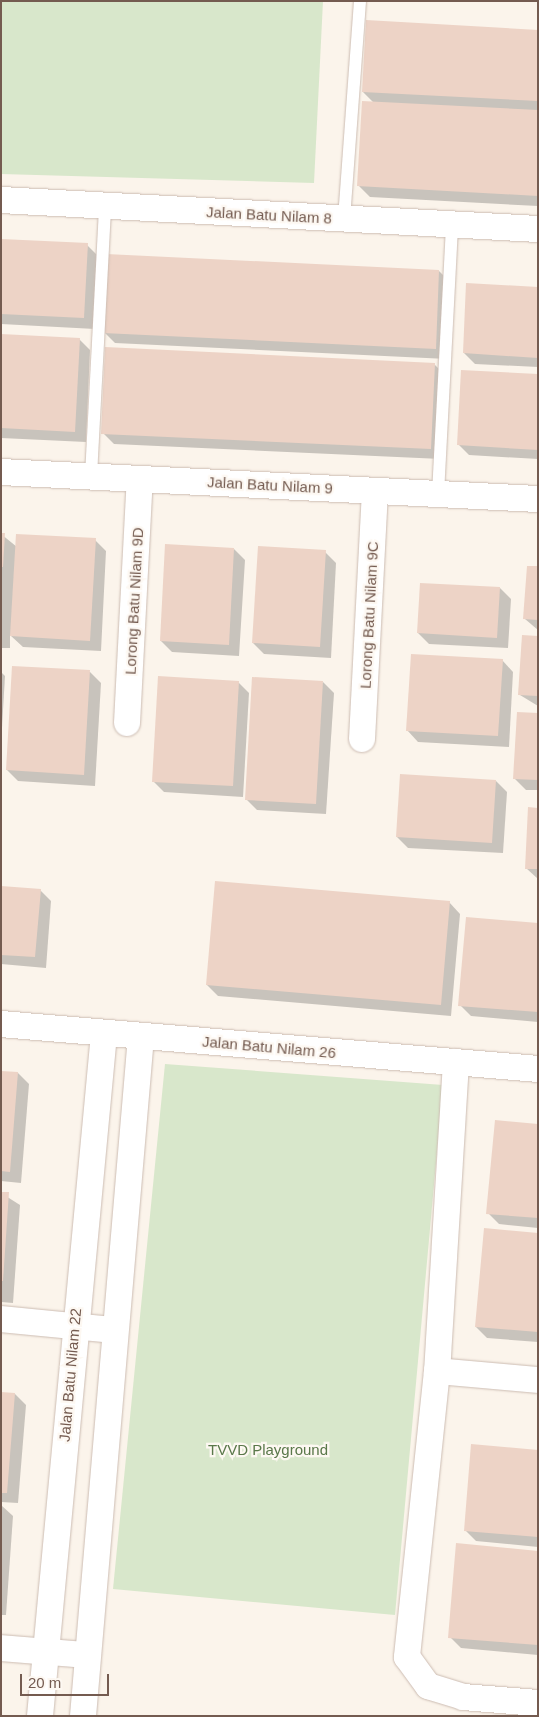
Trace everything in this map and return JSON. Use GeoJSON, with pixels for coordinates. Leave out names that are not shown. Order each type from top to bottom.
{"type":"FeatureCollection","features":[{"type":"Feature","properties":{"kind":"street","name":"Jalan Batu Nilam 8"},"geometry":{"type":"LineString","coordinates":[[1,200],[538,229]]}},
{"type":"Feature","properties":{"kind":"street","name":"Jalan Batu Nilam 9"},"geometry":{"type":"LineString","coordinates":[[1,472],[538,499]]}},
{"type":"Feature","properties":{"kind":"street","name":"Lorong Batu Nilam 9D"},"geometry":{"type":"LineString","coordinates":[[128,723],[140,478]]}},
{"type":"Feature","properties":{"kind":"street","name":"Lorong Batu Nilam 9C"},"geometry":{"type":"LineString","coordinates":[[362,739],[375,491]]}},
{"type":"Feature","properties":{"kind":"street","name":"Jalan Batu Nilam 26"},"geometry":{"type":"LineString","coordinates":[[1,1024],[142,1038],[538,1069]]}},
{"type":"Feature","properties":{"kind":"street","name":"Jalan Batu Nilam 22"},"geometry":{"type":"LineString","coordinates":[[40,1716],[75,1326],[104,1034]]}},
{"type":"Feature","properties":{"kind":"street"},"geometry":{"type":"LineString","coordinates":[[83,1716],[114,1330],[142,1038]]}},
{"type":"Feature","properties":{"kind":"street"},"geometry":{"type":"LineString","coordinates":[[456,1062],[437,1371],[407,1657],[428,1686],[463,1697],[538,1703]]}},
{"type":"Feature","properties":{"kind":"street"},"geometry":{"type":"LineString","coordinates":[[1,1319],[114,1330]]}},
{"type":"Feature","properties":{"kind":"street"},"geometry":{"type":"LineString","coordinates":[[437,1371],[538,1380]]}},
{"type":"Feature","properties":{"kind":"street"},"geometry":{"type":"LineString","coordinates":[[1,1648],[88,1655]]}},
{"type":"Feature","properties":{"kind":"lane"},"geometry":{"type":"LineString","coordinates":[[344,219],[360,1]]}},
{"type":"Feature","properties":{"kind":"lane"},"geometry":{"type":"LineString","coordinates":[[91,476],[104,206]]}},
{"type":"Feature","properties":{"kind":"lane"},"geometry":{"type":"LineString","coordinates":[[438,494],[452,224]]}},
{"type":"Feature","properties":{"kind":"green space"},"geometry":{"type":"Polygon","coordinates":[[[1,1],[323,1],[314,183],[1,174],[1,1]]]}},
{"type":"Feature","properties":{"kind":"green space","name":"TVVD Playground"},"geometry":{"type":"Polygon","coordinates":[[[165,1064],[443,1085],[395,1615],[113,1589],[165,1064]]]}},
{"type":"Feature","properties":{"kind":"building"},"geometry":{"type":"Polygon","coordinates":[[[366,20],[538,30],[538,101],[362,92],[366,20]]]}},
{"type":"Feature","properties":{"kind":"building"},"geometry":{"type":"Polygon","coordinates":[[[362,101],[538,110],[538,196],[357,186],[362,101]]]}},
{"type":"Feature","properties":{"kind":"building"},"geometry":{"type":"Polygon","coordinates":[[[1,239],[88,243],[84,318],[1,314],[1,239]]]}},
{"type":"Feature","properties":{"kind":"building"},"geometry":{"type":"Polygon","coordinates":[[[106,254],[439,270],[436,349],[103,333],[106,254]]]}},
{"type":"Feature","properties":{"kind":"building"},"geometry":{"type":"Polygon","coordinates":[[[466,283],[538,287],[538,358],[463,353],[466,283]]]}},
{"type":"Feature","properties":{"kind":"building"},"geometry":{"type":"Polygon","coordinates":[[[1,334],[80,338],[75,432],[1,428],[1,334]]]}},
{"type":"Feature","properties":{"kind":"building"},"geometry":{"type":"Polygon","coordinates":[[[105,347],[435,363],[431,449],[101,434],[105,347]]]}},
{"type":"Feature","properties":{"kind":"building"},"geometry":{"type":"Polygon","coordinates":[[[461,370],[538,374],[538,450],[457,445],[461,370]]]}},
{"type":"Feature","properties":{"kind":"building"},"geometry":{"type":"Polygon","coordinates":[[[1,533],[5,533],[3,567],[1,567],[1,533]]]}},
{"type":"Feature","properties":{"kind":"building"},"geometry":{"type":"Polygon","coordinates":[[[16,534],[96,538],[90,641],[10,636],[16,534]]]}},
{"type":"Feature","properties":{"kind":"building"},"geometry":{"type":"Polygon","coordinates":[[[165,544],[234,548],[229,645],[160,641],[165,544]]]}},
{"type":"Feature","properties":{"kind":"building"},"geometry":{"type":"Polygon","coordinates":[[[258,546],[326,550],[320,647],[252,643],[258,546]]]}},
{"type":"Feature","properties":{"kind":"building"},"geometry":{"type":"Polygon","coordinates":[[[527,566],[538,566],[538,620],[523,619],[527,566]]]}},
{"type":"Feature","properties":{"kind":"building"},"geometry":{"type":"Polygon","coordinates":[[[420,583],[500,587],[497,638],[417,633],[420,583]]]}},
{"type":"Feature","properties":{"kind":"building"},"geometry":{"type":"Polygon","coordinates":[[[522,635],[538,636],[538,696],[518,695],[522,635]]]}},
{"type":"Feature","properties":{"kind":"building"},"geometry":{"type":"Polygon","coordinates":[[[411,654],[503,659],[498,736],[406,731],[411,654]]]}},
{"type":"Feature","properties":{"kind":"building"},"geometry":{"type":"Polygon","coordinates":[[[12,666],[90,670],[84,775],[6,770],[12,666]]]}},
{"type":"Feature","properties":{"kind":"building"},"geometry":{"type":"Polygon","coordinates":[[[158,676],[239,681],[233,786],[152,782],[158,676]]]}},
{"type":"Feature","properties":{"kind":"building"},"geometry":{"type":"Polygon","coordinates":[[[252,677],[323,681],[316,804],[245,800],[252,677]]]}},
{"type":"Feature","properties":{"kind":"building"},"geometry":{"type":"Polygon","coordinates":[[[517,712],[538,713],[538,780],[513,779],[517,712]]]}},
{"type":"Feature","properties":{"kind":"building"},"geometry":{"type":"Polygon","coordinates":[[[400,774],[496,780],[492,843],[396,837],[400,774]]]}},
{"type":"Feature","properties":{"kind":"building"},"geometry":{"type":"Polygon","coordinates":[[[528,807],[538,808],[538,869],[525,869],[528,807]]]}},
{"type":"Feature","properties":{"kind":"building"},"geometry":{"type":"Polygon","coordinates":[[[215,881],[450,901],[441,1005],[206,985],[215,881]]]}},
{"type":"Feature","properties":{"kind":"building"},"geometry":{"type":"Polygon","coordinates":[[[1,886],[41,889],[35,957],[1,955],[1,886]]]}},
{"type":"Feature","properties":{"kind":"building"},"geometry":{"type":"Polygon","coordinates":[[[466,917],[538,923],[538,1012],[458,1006],[466,917]]]}},
{"type":"Feature","properties":{"kind":"building"},"geometry":{"type":"Polygon","coordinates":[[[1,1071],[18,1072],[10,1172],[1,1171],[1,1071]]]}},
{"type":"Feature","properties":{"kind":"building"},"geometry":{"type":"Polygon","coordinates":[[[495,1120],[538,1124],[538,1218],[486,1214],[495,1120]]]}},
{"type":"Feature","properties":{"kind":"building"},"geometry":{"type":"Polygon","coordinates":[[[1,1192],[9,1192],[3,1281],[1,1281],[1,1192]]]}},
{"type":"Feature","properties":{"kind":"building"},"geometry":{"type":"Polygon","coordinates":[[[484,1228],[538,1233],[538,1332],[475,1327],[484,1228]]]}},
{"type":"Feature","properties":{"kind":"building"},"geometry":{"type":"Polygon","coordinates":[[[1,1392],[15,1393],[7,1493],[1,1493],[1,1392]]]}},
{"type":"Feature","properties":{"kind":"building"},"geometry":{"type":"Polygon","coordinates":[[[471,1444],[538,1450],[538,1537],[464,1531],[471,1444]]]}},
{"type":"Feature","properties":{"kind":"building"},"geometry":{"type":"Polygon","coordinates":[[[456,1543],[538,1551],[538,1645],[448,1638],[456,1543]]]}}]}
